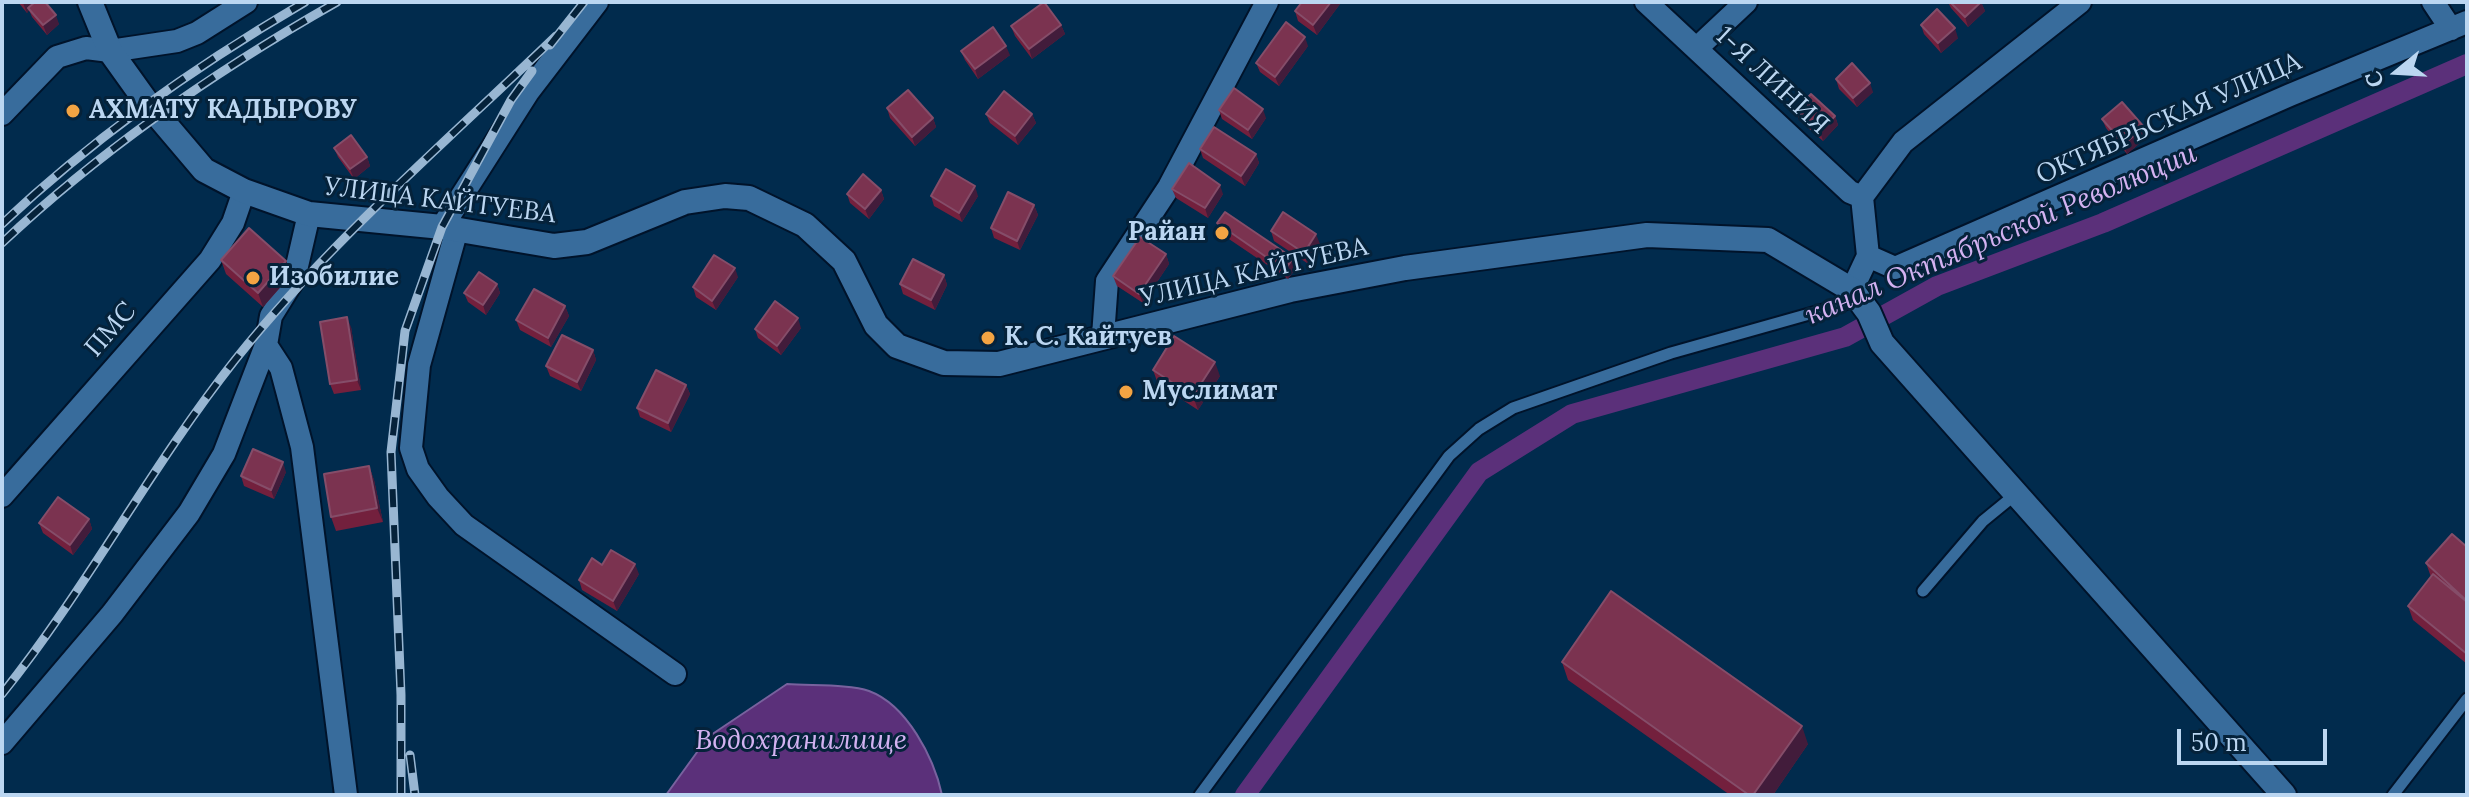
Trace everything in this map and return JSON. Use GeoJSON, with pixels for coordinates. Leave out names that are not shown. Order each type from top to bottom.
{"type":"FeatureCollection","features":[{"type":"Feature","properties":{"kind":"main road","name":"УЛИЦА КАЙТУЕВА"},"geometry":{"type":"LineString","coordinates":[[90,2],[110,51],[148,104],[204,170],[244,191],[309,214],[450,228],[554,246],[600,238],[685,202],[725,196],[749,198],[805,225],[844,261],[876,325],[897,346],[944,363],[999,364],[1290,290],[1405,268],[1647,235],[1768,240],[1860,301]]}},
{"type":"Feature","properties":{"kind":"main road"},"geometry":{"type":"LineString","coordinates":[[1860,301],[1882,343],[2284,795]]}},
{"type":"Feature","properties":{"kind":"street"},"geometry":{"type":"LineString","coordinates":[[2,114],[57,57],[86,48],[110,51],[177,41],[197,33],[246,2]]}},
{"type":"Feature","properties":{"kind":"street"},"geometry":{"type":"LineString","coordinates":[[597,2],[528,92],[450,228],[419,365],[411,448],[418,469],[464,525],[675,674]]}},
{"type":"Feature","properties":{"kind":"street"},"geometry":{"type":"LineString","coordinates":[[1103,336],[1107,281],[1169,187],[1267,2]]}},
{"type":"Feature","properties":{"kind":"street","name":"1-Я ЛИНИЯ"},"geometry":{"type":"LineString","coordinates":[[1646,2],[1850,192],[1862,197]]}},
{"type":"Feature","properties":{"kind":"street"},"geometry":{"type":"LineString","coordinates":[[1697,48],[1746,2]]}},
{"type":"Feature","properties":{"kind":"street"},"geometry":{"type":"LineString","coordinates":[[1860,301],[1868,256],[1862,197],[1903,142],[2080,2]]}},
{"type":"Feature","properties":{"kind":"street"},"geometry":{"type":"LineString","coordinates":[[2433,2],[2459,26]]}},
{"type":"Feature","properties":{"kind":"street","name":"ОКТЯБРЬСКАЯ УЛИЦА"},"geometry":{"type":"LineString","coordinates":[[1868,256],[1895,268],[2290,95],[2459,26]]}},
{"type":"Feature","properties":{"kind":"street","name":"ПМС"},"geometry":{"type":"LineString","coordinates":[[2,496],[210,260],[233,223],[244,191]]}},
{"type":"Feature","properties":{"kind":"street"},"geometry":{"type":"LineString","coordinates":[[2,743],[112,614],[189,513],[224,454],[266,345],[271,316],[294,279],[309,214]]}},
{"type":"Feature","properties":{"kind":"street"},"geometry":{"type":"LineString","coordinates":[[266,345],[281,368],[302,447],[346,795]]}},
{"type":"Feature","properties":{"kind":"lane"},"geometry":{"type":"LineString","coordinates":[[1200,795],[1449,456],[1479,429],[1513,408],[1671,353],[1860,301]]}},
{"type":"Feature","properties":{"kind":"lane"},"geometry":{"type":"LineString","coordinates":[[1923,591],[1983,521],[2016,494]]}},
{"type":"Feature","properties":{"kind":"lane"},"geometry":{"type":"LineString","coordinates":[[2393,795],[2467,699]]}},
{"type":"Feature","properties":{"kind":"water","name":"Водохранилище"},"geometry":{"type":"Polygon","coordinates":[[[787,684],[851,687],[883,698],[917,734],[933,765],[942,795],[666,795],[708,737],[787,684]]]}},
{"type":"Feature","properties":{"kind":"building"},"geometry":{"type":"Polygon","coordinates":[[[35,2],[45,2],[56,15],[43,25],[28,8],[35,2]]]}},
{"type":"Feature","properties":{"kind":"building"},"geometry":{"type":"Polygon","coordinates":[[[1044,2],[1061,25],[1029,49],[1011,26],[1044,2]]]}},
{"type":"Feature","properties":{"kind":"building"},"geometry":{"type":"Polygon","coordinates":[[[1302,2],[1331,2],[1313,25],[1295,11],[1302,2]]]}},
{"type":"Feature","properties":{"kind":"building"},"geometry":{"type":"Polygon","coordinates":[[[1950,2],[1981,2],[1965,17],[1950,2]]]}},
{"type":"Feature","properties":{"kind":"building"},"geometry":{"type":"Polygon","coordinates":[[[1937,9],[1955,28],[1938,43],[1921,25],[1937,9]]]}},
{"type":"Feature","properties":{"kind":"building"},"geometry":{"type":"Polygon","coordinates":[[[1286,22],[1305,37],[1275,77],[1256,63],[1286,22]]]}},
{"type":"Feature","properties":{"kind":"building"},"geometry":{"type":"Polygon","coordinates":[[[993,27],[1006,46],[975,69],[961,51],[993,27]]]}},
{"type":"Feature","properties":{"kind":"building"},"geometry":{"type":"Polygon","coordinates":[[[1852,63],[1870,83],[1853,98],[1836,79],[1852,63]]]}},
{"type":"Feature","properties":{"kind":"building"},"geometry":{"type":"Polygon","coordinates":[[[1234,88],[1263,109],[1248,130],[1219,110],[1234,88]]]}},
{"type":"Feature","properties":{"kind":"building"},"geometry":{"type":"Polygon","coordinates":[[[908,90],[933,118],[912,137],[887,108],[908,90]]]}},
{"type":"Feature","properties":{"kind":"building"},"geometry":{"type":"Polygon","coordinates":[[[1004,91],[1032,114],[1015,136],[986,114],[1004,91]]]}},
{"type":"Feature","properties":{"kind":"building"},"geometry":{"type":"Polygon","coordinates":[[[1811,94],[1835,116],[1820,132],[1796,110],[1811,94]]]}},
{"type":"Feature","properties":{"kind":"building"},"geometry":{"type":"Polygon","coordinates":[[[2122,102],[2144,127],[2124,144],[2102,119],[2122,102]]]}},
{"type":"Feature","properties":{"kind":"building"},"geometry":{"type":"Polygon","coordinates":[[[1214,127],[1256,154],[1241,176],[1200,149],[1214,127]]]}},
{"type":"Feature","properties":{"kind":"building"},"geometry":{"type":"Polygon","coordinates":[[[351,135],[367,157],[350,169],[334,148],[351,135]]]}},
{"type":"Feature","properties":{"kind":"building"},"geometry":{"type":"Polygon","coordinates":[[[1189,163],[1220,185],[1205,208],[1172,189],[1189,163]]]}},
{"type":"Feature","properties":{"kind":"building"},"geometry":{"type":"Polygon","coordinates":[[[946,169],[975,186],[959,213],[931,196],[946,169]]]}},
{"type":"Feature","properties":{"kind":"building"},"geometry":{"type":"Polygon","coordinates":[[[863,174],[881,190],[865,209],[847,194],[863,174]]]}},
{"type":"Feature","properties":{"kind":"building"},"geometry":{"type":"Polygon","coordinates":[[[1008,192],[1034,205],[1017,241],[991,228],[1008,192]]]}},
{"type":"Feature","properties":{"kind":"building"},"geometry":{"type":"Polygon","coordinates":[[[1225,212],[1293,258],[1285,270],[1217,223],[1225,212]]]}},
{"type":"Feature","properties":{"kind":"building"},"geometry":{"type":"Polygon","coordinates":[[[1283,212],[1316,234],[1304,253],[1271,231],[1283,212]]]}},
{"type":"Feature","properties":{"kind":"building"},"geometry":{"type":"Polygon","coordinates":[[[249,228],[286,261],[258,293],[221,260],[249,228]]]}},
{"type":"Feature","properties":{"kind":"building"},"geometry":{"type":"Polygon","coordinates":[[[1140,237],[1166,254],[1139,294],[1113,276],[1140,237]]]}},
{"type":"Feature","properties":{"kind":"building"},"geometry":{"type":"Polygon","coordinates":[[[714,255],[735,268],[712,301],[693,287],[714,255]]]}},
{"type":"Feature","properties":{"kind":"building"},"geometry":{"type":"Polygon","coordinates":[[[913,259],[944,275],[931,300],[900,284],[913,259]]]}},
{"type":"Feature","properties":{"kind":"building"},"geometry":{"type":"Polygon","coordinates":[[[479,272],[497,284],[483,305],[464,293],[479,272]]]}},
{"type":"Feature","properties":{"kind":"building"},"geometry":{"type":"Polygon","coordinates":[[[534,289],[565,306],[548,338],[516,320],[534,289]]]}},
{"type":"Feature","properties":{"kind":"building"},"geometry":{"type":"Polygon","coordinates":[[[775,301],[798,318],[777,346],[755,329],[775,301]]]}},
{"type":"Feature","properties":{"kind":"building"},"geometry":{"type":"Polygon","coordinates":[[[347,317],[357,380],[330,384],[320,322],[347,317]]]}},
{"type":"Feature","properties":{"kind":"building"},"geometry":{"type":"Polygon","coordinates":[[[562,335],[593,350],[577,382],[546,366],[562,335]]]}},
{"type":"Feature","properties":{"kind":"building"},"geometry":{"type":"Polygon","coordinates":[[[1174,336],[1215,362],[1193,396],[1153,370],[1174,336]]]}},
{"type":"Feature","properties":{"kind":"building"},"geometry":{"type":"Polygon","coordinates":[[[656,370],[686,385],[668,423],[637,408],[656,370]]]}},
{"type":"Feature","properties":{"kind":"building"},"geometry":{"type":"Polygon","coordinates":[[[253,449],[283,462],[271,490],[241,476],[253,449]]]}},
{"type":"Feature","properties":{"kind":"building"},"geometry":{"type":"Polygon","coordinates":[[[369,466],[377,508],[331,517],[324,474],[369,466]]]}},
{"type":"Feature","properties":{"kind":"building"},"geometry":{"type":"Polygon","coordinates":[[[58,497],[89,519],[70,545],[39,523],[58,497]]]}},
{"type":"Feature","properties":{"kind":"building"},"geometry":{"type":"Polygon","coordinates":[[[2452,534],[2467,547],[2467,601],[2426,563],[2452,534]]]}},
{"type":"Feature","properties":{"kind":"building"},"geometry":{"type":"Polygon","coordinates":[[[611,550],[635,564],[613,601],[579,580],[592,558],[602,565],[611,550]]]}},
{"type":"Feature","properties":{"kind":"building"},"geometry":{"type":"Polygon","coordinates":[[[2433,574],[2467,602],[2467,654],[2408,606],[2433,574]]]}},
{"type":"Feature","properties":{"kind":"building"},"geometry":{"type":"Polygon","coordinates":[[[1611,591],[1802,726],[1753,795],[1562,662],[1611,591]]]}},
{"type":"Feature","properties":{"kind":"waterway","name":"канал Октябрьской Революции"},"geometry":{"type":"LineString","coordinates":[[1245,795],[1479,472],[1572,414],[1845,337],[1937,286],[2103,223],[2467,64]]}},
{"type":"Feature","properties":{"kind":"railway"},"geometry":{"type":"LineString","coordinates":[[2,224],[73,162],[147,104],[305,2]]}},
{"type":"Feature","properties":{"kind":"railway"},"geometry":{"type":"LineString","coordinates":[[2,243],[80,175],[162,112],[248,55],[337,2]]}},
{"type":"Feature","properties":{"kind":"railway"},"geometry":{"type":"LineString","coordinates":[[550,45],[584,2]]}},
{"type":"Feature","properties":{"kind":"railway"},"geometry":{"type":"LineString","coordinates":[[2,694],[62,612],[204,400],[271,317],[349,233],[556,36]]}},
{"type":"Feature","properties":{"kind":"railway"},"geometry":{"type":"LineString","coordinates":[[401,795],[401,695],[391,452],[405,331],[442,227],[511,100],[532,71]]}},
{"type":"Feature","properties":{"kind":"railway"},"geometry":{"type":"LineString","coordinates":[[410,755],[415,795]]}},
{"type":"Feature","properties":{"kind":"place","name":"АХМАТУ КАДЫРОВУ"},"geometry":{"type":"Point","coordinates":[73,111]}},
{"type":"Feature","properties":{"kind":"place","name":"Райан"},"geometry":{"type":"Point","coordinates":[1222,233]}},
{"type":"Feature","properties":{"kind":"place","name":"Изобилие"},"geometry":{"type":"Point","coordinates":[253,278]}},
{"type":"Feature","properties":{"kind":"place","name":"К. С. Кайтуев"},"geometry":{"type":"Point","coordinates":[988,338]}},
{"type":"Feature","properties":{"kind":"place","name":"Муслимат"},"geometry":{"type":"Point","coordinates":[1126,392]}}]}
